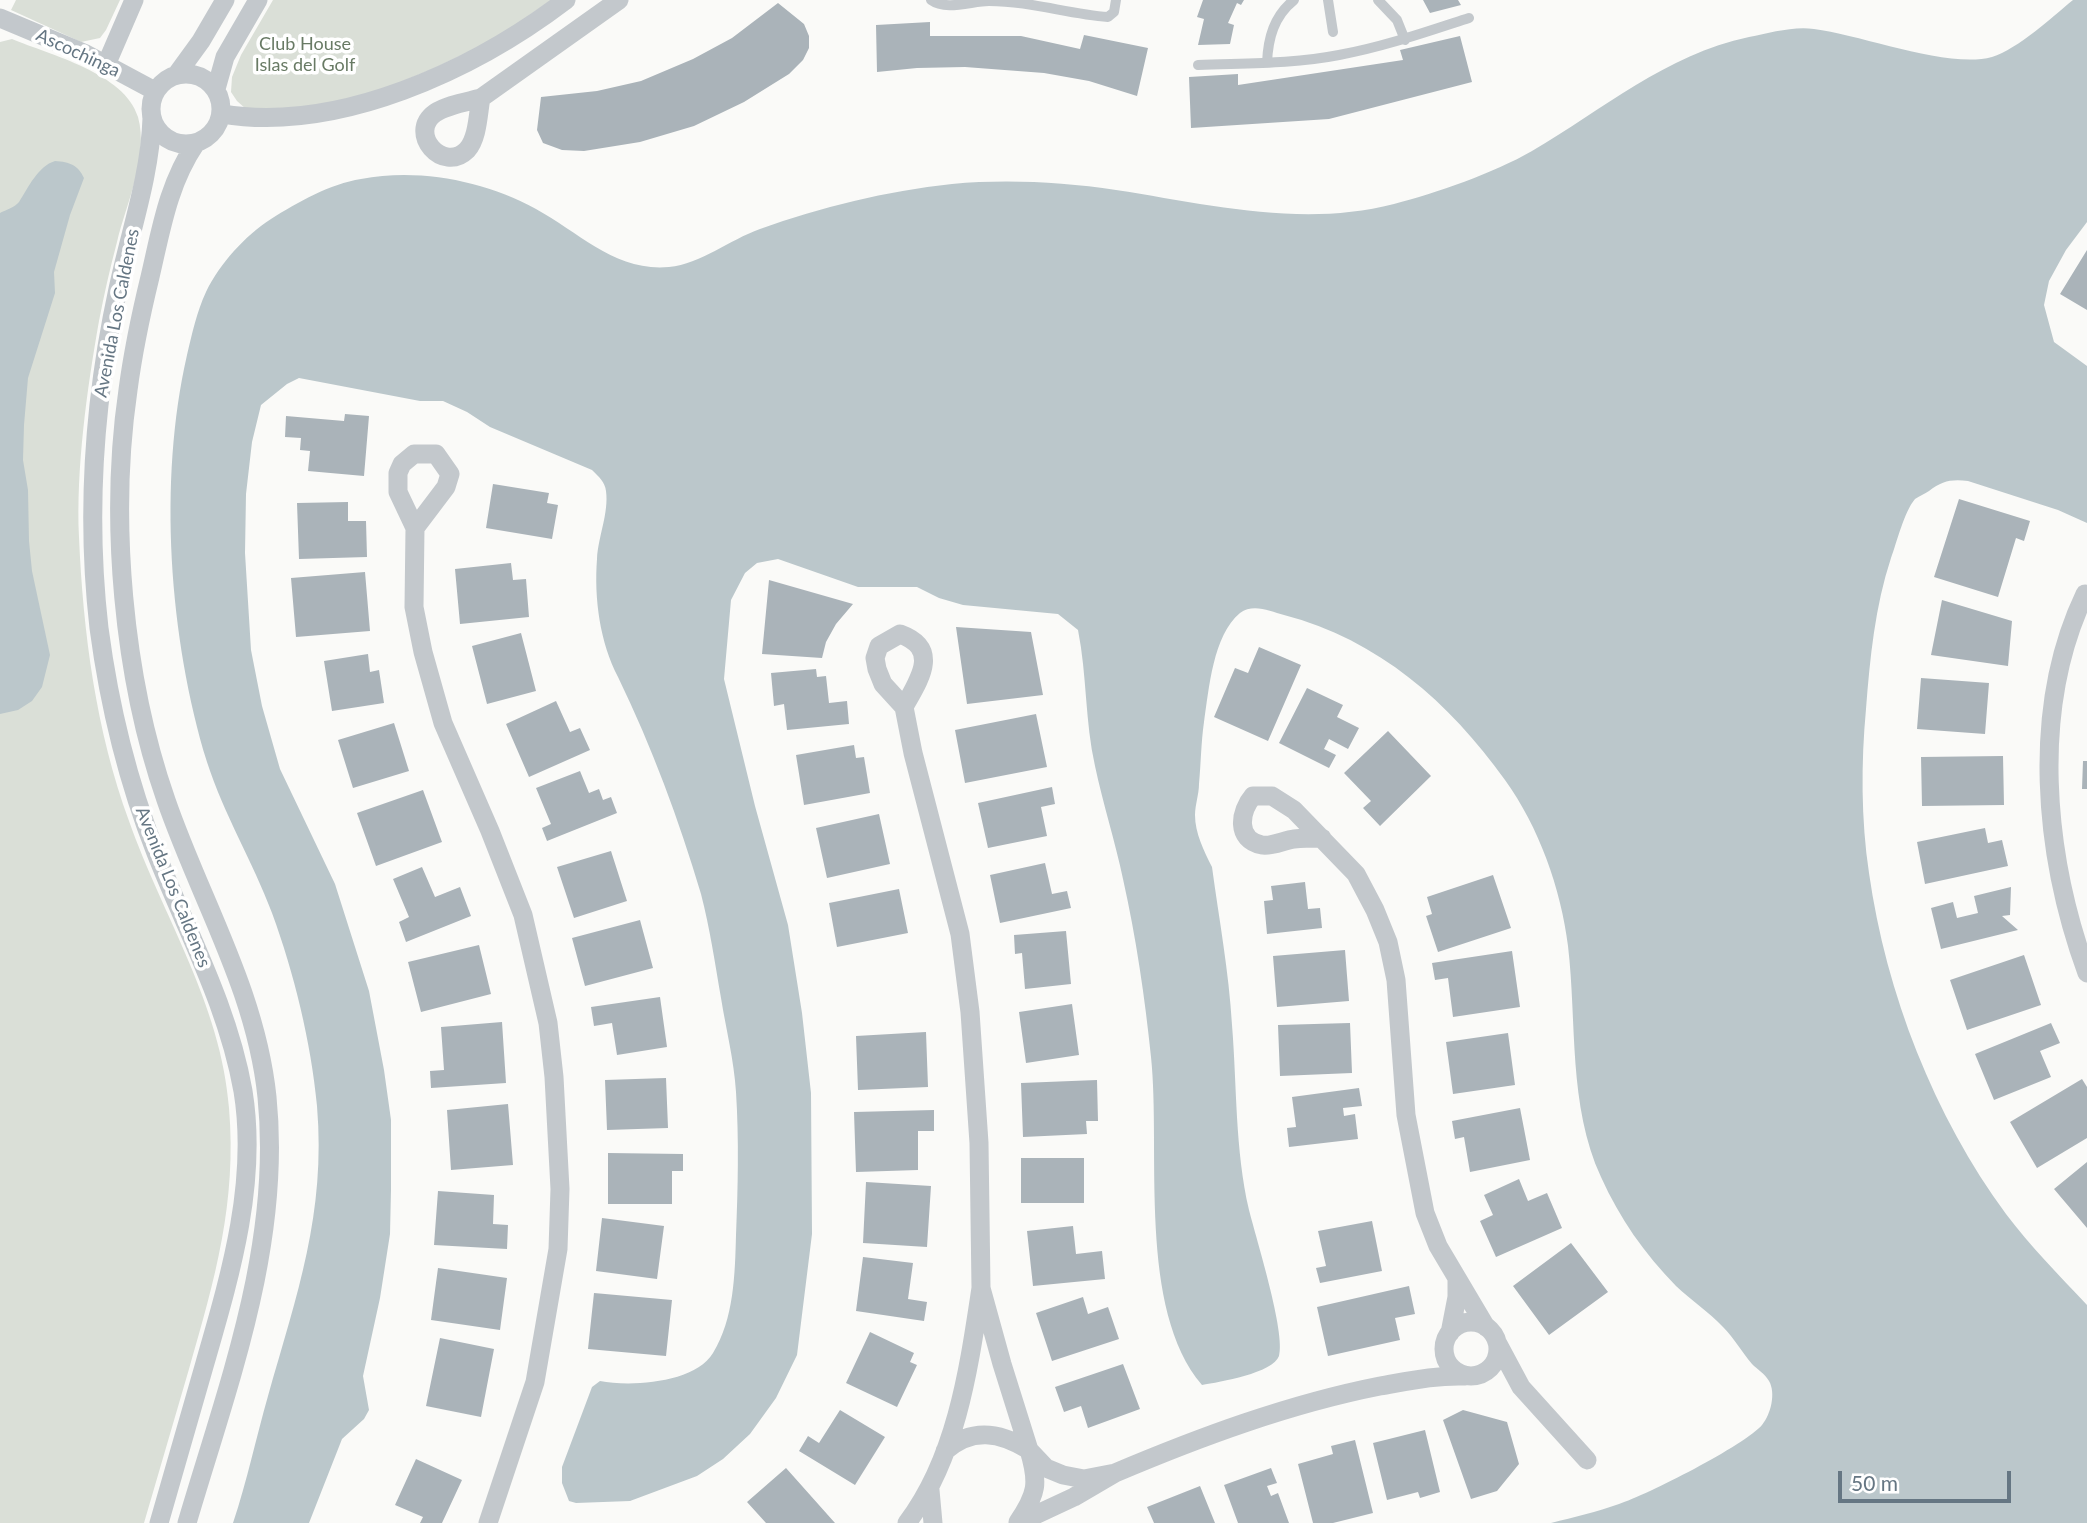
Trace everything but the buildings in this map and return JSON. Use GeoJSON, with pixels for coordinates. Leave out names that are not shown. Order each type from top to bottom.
{"type":"FeatureCollection","features":[{"type":"Feature","properties":{"kind":"street"},"geometry":{"type":"LineString","coordinates":[[106,65],[134,0]]}},
{"type":"Feature","properties":{"kind":"street"},"geometry":{"type":"LineString","coordinates":[[177,74],[201,41],[225,0]]}},
{"type":"Feature","properties":{"kind":"street"},"geometry":{"type":"LineString","coordinates":[[216,89],[225,57],[258,0]]}},
{"type":"Feature","properties":{"kind":"street"},"geometry":{"type":"LineString","coordinates":[[222,114],[248,118],[316,115],[386,96],[443,73],[506,41],[566,0]]}},
{"type":"Feature","properties":{"kind":"street"},"geometry":{"type":"LineString","coordinates":[[481,98],[618,0]]}},
{"type":"Feature","properties":{"kind":"street","name":"Ascochinga"},"geometry":{"type":"LineString","coordinates":[[0,18],[86,54],[155,91]]}},
{"type":"Feature","properties":{"kind":"street"},"geometry":{"type":"LineString","coordinates":[[177,74],[199,75],[216,89],[220,96],[222,114],[213,132],[196,143],[174,142],[164,137],[152,118],[151,100],[155,91],[168,78],[177,74]]}},
{"type":"Feature","properties":{"kind":"street","name":"Avenida Los Caldenes"},"geometry":{"type":"LineString","coordinates":[[152,118],[151,148],[118,289],[103,369],[95,442],[92,505],[100,629],[117,725],[132,782],[155,851],[218,997],[231,1040],[243,1093],[246,1177],[237,1242],[229,1275],[159,1523]]}},
{"type":"Feature","properties":{"kind":"street","name":"Avenida Los Caldenes"},"geometry":{"type":"LineString","coordinates":[[187,1523],[257,1279],[267,1221],[270,1143],[264,1068],[241,982],[164,797],[141,715],[123,581],[120,517],[122,446],[129,379],[168,197],[182,164],[196,143]]}},
{"type":"Feature","properties":{"kind":"street"},"geometry":{"type":"LineString","coordinates":[[415,528],[414,607],[423,652],[443,723],[523,915],[548,1023],[554,1077],[560,1189],[558,1249],[536,1382],[488,1523]]}},
{"type":"Feature","properties":{"kind":"street"},"geometry":{"type":"LineString","coordinates":[[2085,594],[2063,649],[2055,681],[2049,766],[2053,838],[2087,973]]}},
{"type":"Feature","properties":{"kind":"street"},"geometry":{"type":"LineString","coordinates":[[904,707],[962,947],[970,1012],[979,1143],[981,1288],[959,1406],[945,1451],[930,1490],[907,1523]]}},
{"type":"Feature","properties":{"kind":"street"},"geometry":{"type":"LineString","coordinates":[[1322,838],[1356,874],[1375,909],[1388,942],[1396,980],[1406,1115],[1425,1213],[1438,1246],[1521,1387],[1587,1460]]}},
{"type":"Feature","properties":{"kind":"street"},"geometry":{"type":"LineString","coordinates":[[1457,1278],[1457,1297],[1446,1359],[1457,1372],[1471,1376],[1484,1373],[1496,1361],[1497,1344]]}},
{"type":"Feature","properties":{"kind":"street"},"geometry":{"type":"LineString","coordinates":[[981,1288],[1035,1481],[1032,1501],[1018,1523]]}},
{"type":"Feature","properties":{"kind":"street"},"geometry":{"type":"LineString","coordinates":[[1415,1380],[1434,1360],[1456,1328],[1471,1323],[1486,1327]]}},
{"type":"Feature","properties":{"kind":"street"},"geometry":{"type":"LineString","coordinates":[[1018,1523],[1074,1497],[1115,1473],[1184,1444],[1303,1405],[1355,1391],[1440,1375],[1499,1376],[1521,1387]]}},
{"type":"Feature","properties":{"kind":"street"},"geometry":{"type":"LineString","coordinates":[[945,1451],[956,1441],[975,1435],[1011,1439],[1028,1450],[1046,1468],[1063,1475],[1084,1479],[1115,1473]]}},
{"type":"Feature","properties":{"kind":"street"},"geometry":{"type":"LineString","coordinates":[[930,1490],[933,1523]]}},
{"type":"Feature","properties":{"kind":"lane"},"geometry":{"type":"LineString","coordinates":[[931,0],[949,5],[1014,1],[1108,17],[1114,12],[1116,0]]}},
{"type":"Feature","properties":{"kind":"lane"},"geometry":{"type":"LineString","coordinates":[[1267,63],[1268,40],[1278,19],[1294,0]]}},
{"type":"Feature","properties":{"kind":"lane"},"geometry":{"type":"LineString","coordinates":[[1328,0],[1333,32]]}},
{"type":"Feature","properties":{"kind":"lane"},"geometry":{"type":"LineString","coordinates":[[1378,0],[1396,20],[1405,40]]}},
{"type":"Feature","properties":{"kind":"lane"},"geometry":{"type":"LineString","coordinates":[[1198,65],[1267,63],[1337,56],[1405,40],[1469,18]]}},
{"type":"Feature","properties":{"kind":"green space"},"geometry":{"type":"Polygon","coordinates":[[[16,0],[120,0],[100,38],[81,42],[11,10],[16,0]]]}},
{"type":"Feature","properties":{"kind":"green space","name":"Club House Islas del Golf"},"geometry":{"type":"Polygon","coordinates":[[[273,0],[551,0],[498,37],[435,68],[356,100],[304,111],[246,109],[231,92],[232,77],[241,55],[273,0]]]}},
{"type":"Feature","properties":{"kind":"green space"},"geometry":{"type":"Polygon","coordinates":[[[12,39],[65,59],[102,77],[118,88],[138,117],[141,132],[139,164],[103,301],[83,429],[79,537],[84,609],[93,681],[118,787],[143,857],[203,997],[224,1070],[229,1108],[230,1176],[222,1240],[199,1336],[144,1523],[0,1523],[0,42],[12,39]]]}},
{"type":"Feature","properties":{"kind":"shaded area"},"geometry":{"type":"Polygon","coordinates":[[[2073,0],[2087,0],[2087,222],[2066,250],[2049,281],[2044,305],[2054,342],[2087,366],[2087,523],[2058,510],[1968,481],[1943,483],[1915,499],[1907,511],[1898,536],[1877,613],[1866,709],[1863,791],[1869,873],[1887,963],[1917,1052],[1935,1095],[1980,1176],[2006,1214],[2087,1305],[2087,1523],[1551,1523],[1632,1499],[1695,1469],[1736,1445],[1752,1434],[1765,1420],[1772,1403],[1771,1386],[1723,1327],[1676,1286],[1653,1261],[1625,1221],[1601,1177],[1590,1150],[1578,1093],[1565,924],[1547,859],[1517,798],[1460,725],[1436,700],[1409,678],[1351,640],[1318,626],[1256,608],[1240,613],[1231,623],[1218,648],[1204,722],[1195,822],[1212,867],[1226,965],[1244,1187],[1274,1307],[1280,1344],[1279,1356],[1267,1367],[1245,1376],[1202,1385],[1182,1353],[1168,1315],[1160,1272],[1154,1182],[1151,1057],[1146,1012],[1128,901],[1092,749],[1078,630],[1058,614],[963,605],[939,598],[917,587],[858,587],[778,559],[757,563],[745,573],[731,600],[724,679],[788,925],[811,1093],[812,1234],[797,1355],[776,1398],[750,1434],[723,1459],[697,1476],[630,1501],[569,1501],[562,1483],[562,1467],[592,1387],[600,1381],[645,1383],[678,1377],[704,1363],[713,1353],[725,1326],[732,1296],[736,1250],[738,1128],[732,1056],[701,894],[664,784],[612,664],[603,635],[596,574],[607,499],[605,488],[592,470],[490,427],[443,401],[420,401],[299,378],[261,405],[252,442],[246,494],[245,553],[251,650],[262,706],[280,769],[335,884],[369,991],[391,1120],[390,1234],[380,1298],[363,1376],[369,1410],[364,1419],[342,1439],[309,1523],[233,1523],[307,1253],[317,1183],[319,1145],[311,1057],[287,959],[272,913],[214,782],[194,714],[176,612],[172,559],[173,454],[187,355],[206,292],[226,261],[252,233],[281,213],[326,189],[349,181],[406,175],[451,179],[495,191],[536,209],[615,257],[650,267],[681,265],[704,257],[760,229],[830,207],[903,191],[972,182],[1075,185],[1220,207],[1289,214],[1359,211],[1428,194],[1500,167],[1559,135],[1662,70],[1719,45],[1773,32],[1806,28],[1952,59],[1992,57],[2013,47],[2073,0]]]}},
{"type":"Feature","properties":{"kind":"shaded area"},"geometry":{"type":"Polygon","coordinates":[[[55,161],[73,165],[84,178],[54,272],[55,293],[28,378],[24,425],[23,460],[28,490],[32,571],[50,655],[42,687],[32,701],[18,710],[0,714],[0,213],[17,204],[39,172],[55,161]]]}}]}
